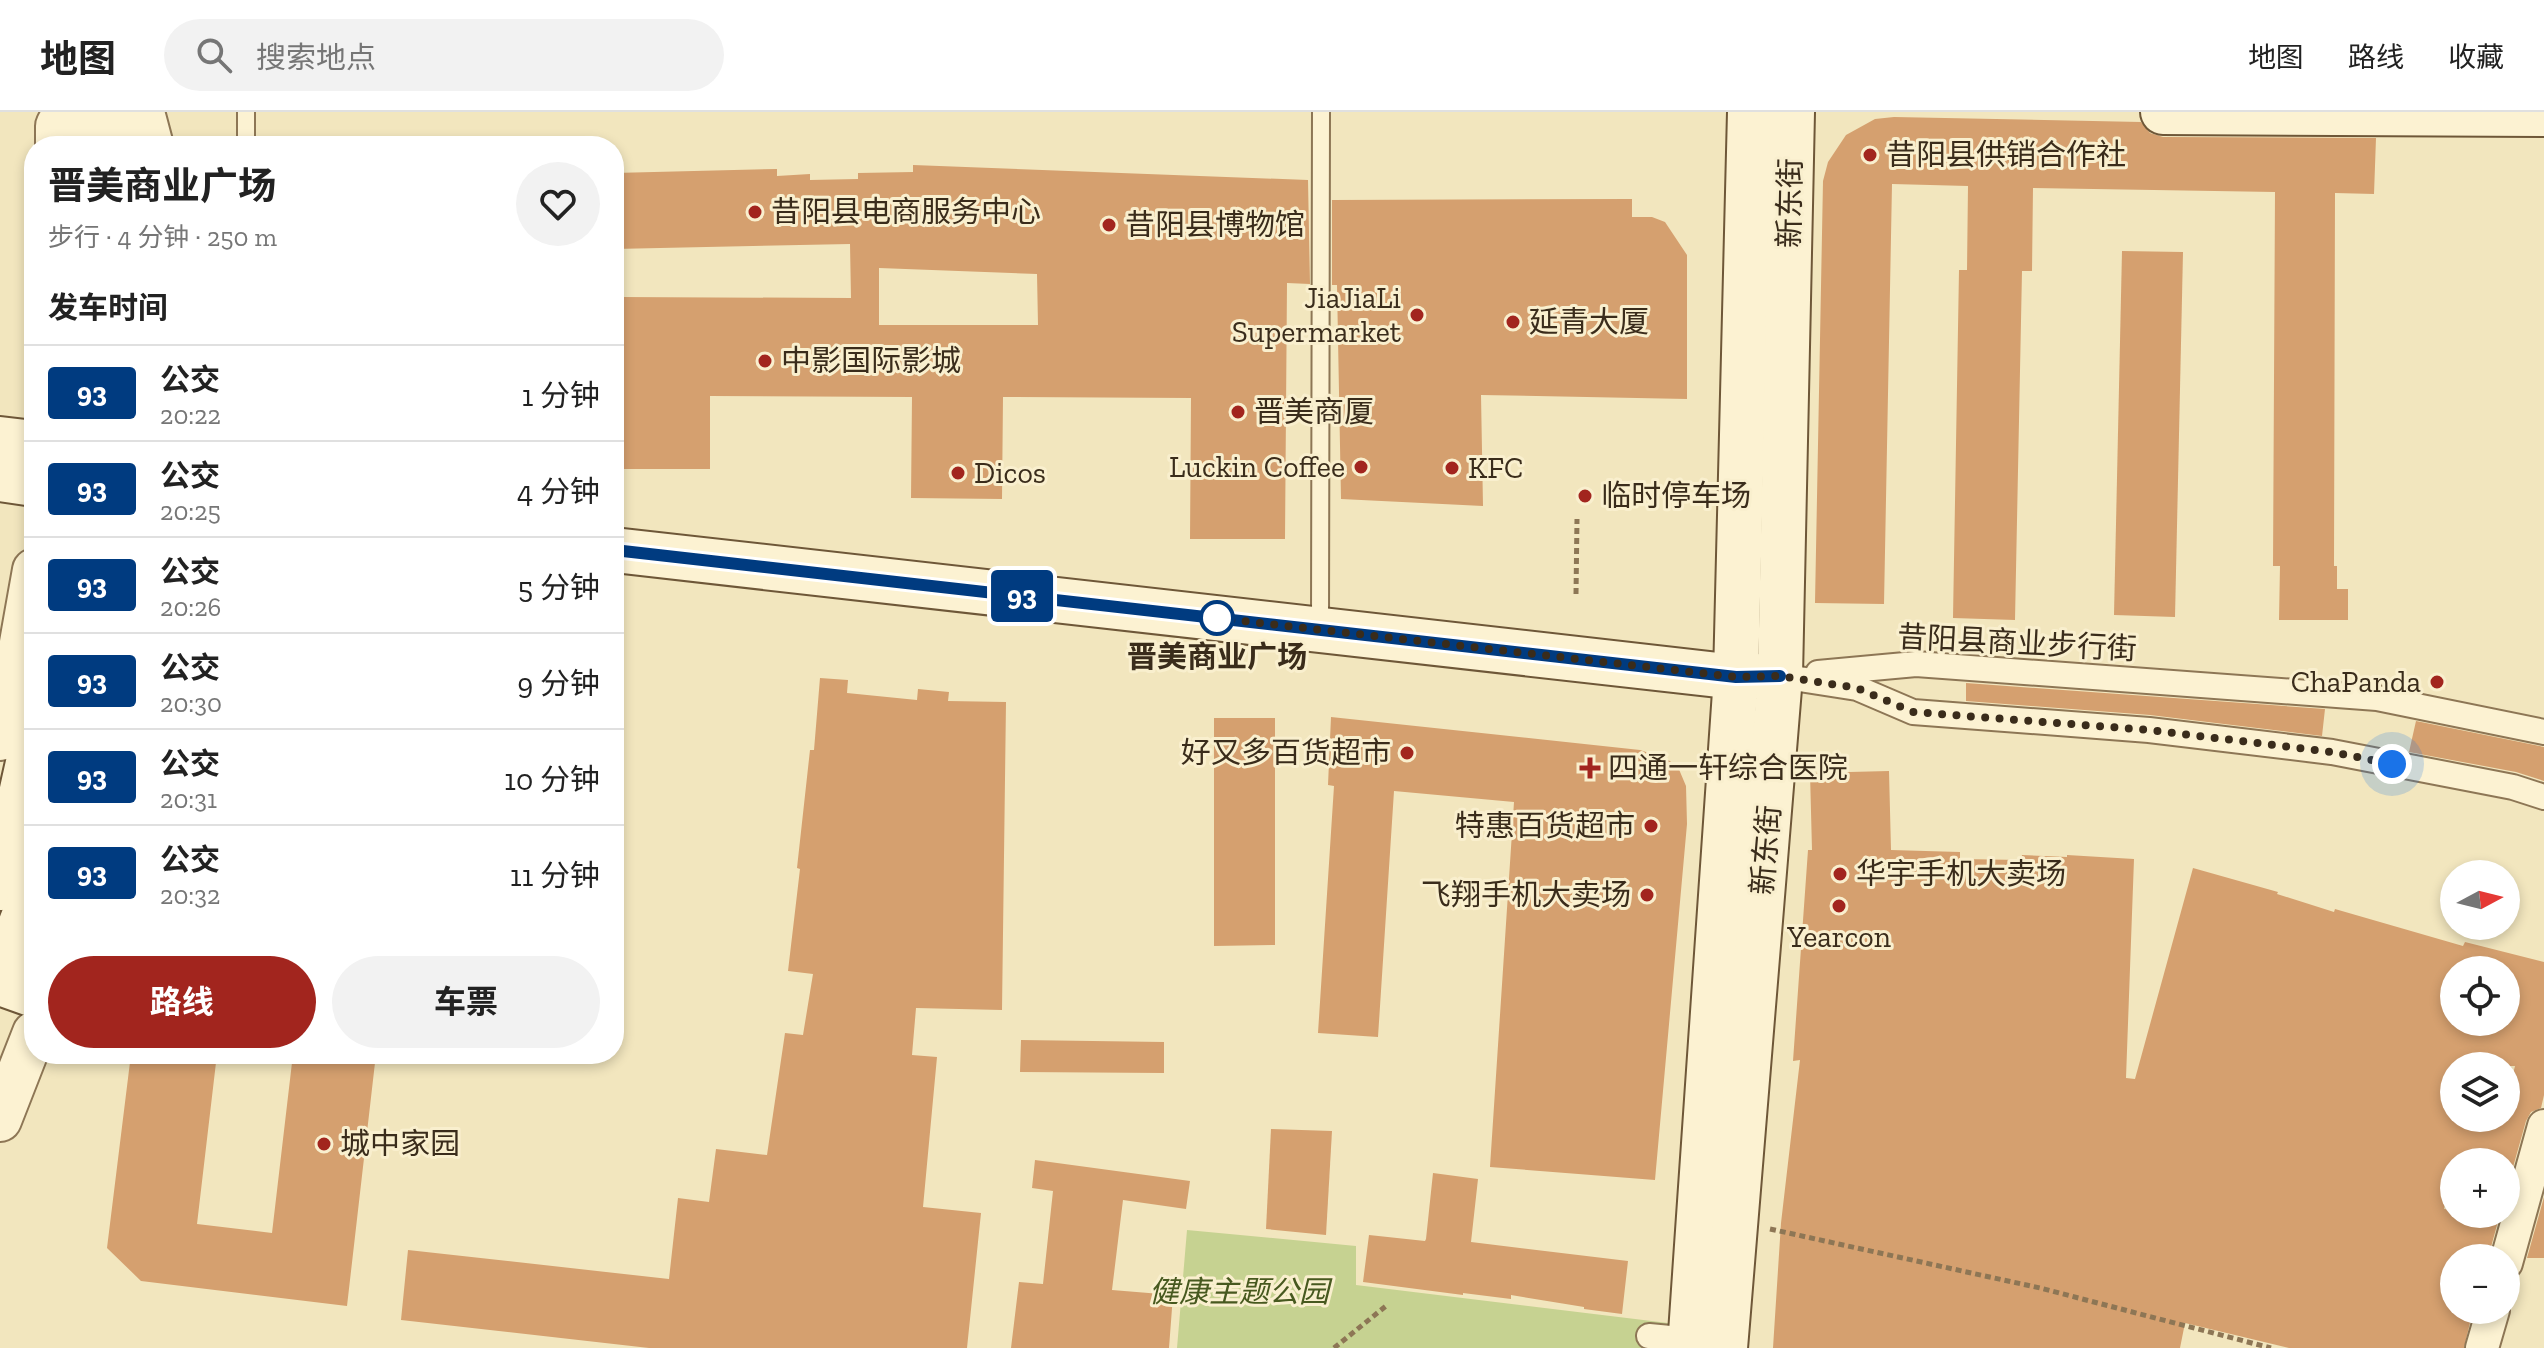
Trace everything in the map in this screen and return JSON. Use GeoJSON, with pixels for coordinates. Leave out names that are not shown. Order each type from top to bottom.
{"type":"FeatureCollection","features":[{"type":"Feature","properties":{"kind":"main road"},"geometry":{"type":"LineString","coordinates":[[87,136],[88,112]]}},
{"type":"Feature","properties":{"kind":"main road"},"geometry":{"type":"LineString","coordinates":[[122,136],[123,112]]}},
{"type":"Feature","properties":{"kind":"main road","name":"新东街"},"geometry":{"type":"LineString","coordinates":[[1689,1343],[1736,677],[1750,112]]}},
{"type":"Feature","properties":{"kind":"main road","name":"新东街"},"geometry":{"type":"LineString","coordinates":[[1689,1343],[1736,1222],[1780,676],[1792,112]]}},
{"type":"Feature","properties":{"kind":"main road"},"geometry":{"type":"LineString","coordinates":[[2163,112],[2544,114]]}},
{"type":"Feature","properties":{"kind":"main road"},"geometry":{"type":"LineString","coordinates":[[0,439],[24,442]]}},
{"type":"Feature","properties":{"kind":"main road"},"geometry":{"type":"LineString","coordinates":[[0,479],[24,483]]}},
{"type":"Feature","properties":{"kind":"main road"},"geometry":{"type":"LineString","coordinates":[[624,551],[1736,677],[1780,676]]}},
{"type":"Feature","properties":{"kind":"main road"},"geometry":{"type":"LineString","coordinates":[[0,888],[24,781]]}},
{"type":"Feature","properties":{"kind":"main road"},"geometry":{"type":"LineString","coordinates":[[24,916],[0,981],[24,991]]}},
{"type":"Feature","properties":{"kind":"street"},"geometry":{"type":"LineString","coordinates":[[57,136],[57,126],[64,112]]}},
{"type":"Feature","properties":{"kind":"street"},"geometry":{"type":"LineString","coordinates":[[143,112],[149,136]]}},
{"type":"Feature","properties":{"kind":"street"},"geometry":{"type":"LineString","coordinates":[[0,739],[11,699],[24,626]]}},
{"type":"Feature","properties":{"kind":"street","name":"昔阳县商业步行街"},"geometry":{"type":"LineString","coordinates":[[1780,676],[1916,664],[2377,698],[2544,732]]}},
{"type":"Feature","properties":{"kind":"street"},"geometry":{"type":"LineString","coordinates":[[1780,676],[1857,688],[1913,712],[2149,730],[2332,752],[2513,787],[2544,797]]}},
{"type":"Feature","properties":{"kind":"street"},"geometry":{"type":"LineString","coordinates":[[0,1120],[24,1059]]}},
{"type":"Feature","properties":{"kind":"street"},"geometry":{"type":"LineString","coordinates":[[2511,1244],[2544,1126]]}},
{"type":"Feature","properties":{"kind":"street"},"geometry":{"type":"LineString","coordinates":[[2482,1348],[2489,1324]]}},
{"type":"Feature","properties":{"kind":"lane"},"geometry":{"type":"LineString","coordinates":[[246,112],[246,136]]}},
{"type":"Feature","properties":{"kind":"lane"},"geometry":{"type":"LineString","coordinates":[[1320,630],[1321,112]]}},
{"type":"Feature","properties":{"kind":"path"},"geometry":{"type":"LineString","coordinates":[[1576,594],[1577,519]]}},
{"type":"Feature","properties":{"kind":"path"},"geometry":{"type":"LineString","coordinates":[[1736,1222],[2040,1288],[2271,1348]]}},
{"type":"Feature","properties":{"kind":"path"},"geometry":{"type":"LineString","coordinates":[[1334,1348],[1386,1306]]}},
{"type":"Feature","properties":{"kind":"green space","name":"健康主题公园"},"geometry":{"type":"Polygon","coordinates":[[[1187,1230],[1356,1246],[1356,1285],[1668,1323],[1664,1348],[1177,1348],[1187,1230]]]}},
{"type":"Feature","properties":{"kind":"building"},"geometry":{"type":"Polygon","coordinates":[[[1875,119],[2141,122],[2150,133],[2163,137],[2376,138],[2374,194],[2335,193],[2334,566],[2337,566],[2337,589],[2348,589],[2348,620],[2279,620],[2280,566],[2273,566],[2275,192],[2033,188],[2032,271],[2022,271],[2015,620],[1953,618],[1959,270],[1967,270],[1968,186],[1892,184],[1884,604],[1815,603],[1823,181],[1828,162],[1846,135],[1875,119]]]}},
{"type":"Feature","properties":{"kind":"building"},"geometry":{"type":"Polygon","coordinates":[[[913,165],[1308,180],[1310,284],[1287,283],[1285,539],[1190,539],[1191,398],[1003,397],[1002,499],[911,498],[912,397],[710,396],[710,469],[624,469],[624,297],[851,298],[850,244],[624,249],[624,173],[777,169],[777,176],[810,174],[810,180],[858,179],[858,173],[913,172],[913,165]],[[879,268],[879,325],[1038,325],[1037,274],[879,268]]]}},
{"type":"Feature","properties":{"kind":"building","name":"延青大厦"},"geometry":{"type":"Polygon","coordinates":[[[1632,199],[1632,217],[1652,217],[1665,222],[1687,255],[1687,399],[1481,395],[1483,506],[1341,499],[1337,285],[1332,285],[1332,200],[1632,199]]]}},
{"type":"Feature","properties":{"kind":"building"},"geometry":{"type":"Polygon","coordinates":[[[2122,251],[2183,252],[2175,617],[2114,615],[2122,251]]]}},
{"type":"Feature","properties":{"kind":"building"},"geometry":{"type":"Polygon","coordinates":[[[820,678],[848,680],[847,693],[917,700],[918,689],[949,692],[948,701],[1006,702],[1002,1010],[916,1008],[912,1055],[937,1057],[923,1207],[981,1213],[967,1348],[649,1348],[401,1320],[408,1250],[669,1279],[678,1198],[709,1202],[716,1149],[767,1155],[785,1033],[803,1035],[813,974],[788,971],[820,678]]]}},
{"type":"Feature","properties":{"kind":"building"},"geometry":{"type":"Polygon","coordinates":[[[1966,683],[2325,709],[2322,736],[2150,715],[1966,701],[1966,683]]]}},
{"type":"Feature","properties":{"kind":"building"},"geometry":{"type":"Polygon","coordinates":[[[1331,717],[1640,750],[1667,759],[1678,767],[1686,786],[1687,824],[1655,1180],[1490,1167],[1514,802],[1394,791],[1378,1037],[1318,1033],[1334,786],[1328,785],[1331,717]]]}},
{"type":"Feature","properties":{"kind":"building"},"geometry":{"type":"Polygon","coordinates":[[[1214,718],[1275,718],[1275,945],[1214,946],[1214,718]]]}},
{"type":"Feature","properties":{"kind":"building"},"geometry":{"type":"Polygon","coordinates":[[[2416,721],[2544,747],[2544,781],[2516,772],[2409,752],[2416,721]]]}},
{"type":"Feature","properties":{"kind":"building"},"geometry":{"type":"Polygon","coordinates":[[[1889,771],[1891,850],[1960,852],[1960,859],[2021,860],[2022,855],[2067,855],[2134,859],[2126,1078],[2135,1079],[2193,868],[2278,892],[2334,912],[2335,909],[2463,946],[2465,942],[2544,962],[2544,1095],[2541,1108],[2531,1112],[2518,1148],[2440,1148],[2440,1228],[2496,1228],[2492,1244],[2440,1244],[2440,1324],[2470,1324],[2464,1348],[2289,1348],[2185,1323],[2180,1348],[1773,1348],[1781,1223],[1800,1060],[1793,1061],[1808,850],[1812,850],[1810,773],[1889,771]]]}},
{"type":"Feature","properties":{"kind":"building"},"geometry":{"type":"Polygon","coordinates":[[[1021,1040],[1164,1042],[1164,1073],[1020,1072],[1021,1040]]]}},
{"type":"Feature","properties":{"kind":"building"},"geometry":{"type":"Polygon","coordinates":[[[130,1064],[216,1064],[197,1224],[272,1233],[292,1064],[375,1064],[347,1306],[141,1281],[107,1248],[130,1064]]]}},
{"type":"Feature","properties":{"kind":"building"},"geometry":{"type":"Polygon","coordinates":[[[1271,1129],[1332,1131],[1326,1235],[1266,1229],[1271,1129]]]}},
{"type":"Feature","properties":{"kind":"building"},"geometry":{"type":"Polygon","coordinates":[[[1035,1160],[1190,1181],[1186,1209],[1123,1200],[1112,1290],[1173,1295],[1169,1348],[1011,1348],[1019,1282],[1043,1284],[1053,1191],[1032,1188],[1035,1160]]]}},
{"type":"Feature","properties":{"kind":"building"},"geometry":{"type":"Polygon","coordinates":[[[1433,1173],[1478,1179],[1471,1242],[1628,1261],[1622,1314],[1511,1295],[1511,1299],[1463,1295],[1363,1282],[1369,1235],[1425,1241],[1433,1173]]]}},
{"type":"Feature","properties":{"kind":"building"},"geometry":{"type":"Polygon","coordinates":[[[2544,1197],[2544,1258],[2527,1258],[2544,1197]]]}},
{"type":"Feature","properties":{"kind":"bus line","name":"93"},"geometry":{"type":"LineString","coordinates":[[624,551],[1736,677],[1780,676]]}},
{"type":"Feature","properties":{"kind":"place","name":"昔阳县供销合作社"},"geometry":{"type":"Point","coordinates":[1870,155]}},
{"type":"Feature","properties":{"kind":"place","name":"昔阳县电商服务中心"},"geometry":{"type":"Point","coordinates":[755,212]}},
{"type":"Feature","properties":{"kind":"place","name":"昔阳县博物馆"},"geometry":{"type":"Point","coordinates":[1109,225]}},
{"type":"Feature","properties":{"kind":"place","name":"JiaJiaLi Supermarket"},"geometry":{"type":"Point","coordinates":[1417,315]}},
{"type":"Feature","properties":{"kind":"place","name":"延青大厦"},"geometry":{"type":"Point","coordinates":[1513,322]}},
{"type":"Feature","properties":{"kind":"place","name":"中影国际影城"},"geometry":{"type":"Point","coordinates":[765,361]}},
{"type":"Feature","properties":{"kind":"place","name":"晋美商厦"},"geometry":{"type":"Point","coordinates":[1238,412]}},
{"type":"Feature","properties":{"kind":"place","name":"Luckin Coffee"},"geometry":{"type":"Point","coordinates":[1361,467]}},
{"type":"Feature","properties":{"kind":"place","name":"KFC"},"geometry":{"type":"Point","coordinates":[1452,468]}},
{"type":"Feature","properties":{"kind":"place","name":"Dicos"},"geometry":{"type":"Point","coordinates":[958,473]}},
{"type":"Feature","properties":{"kind":"place","name":"临时停车场"},"geometry":{"type":"Point","coordinates":[1585,496]}},
{"type":"Feature","properties":{"kind":"place","name":"晋美商业广场"},"geometry":{"type":"Point","coordinates":[1217,618]}},
{"type":"Feature","properties":{"kind":"place","name":"ChaPanda"},"geometry":{"type":"Point","coordinates":[2437,682]}},
{"type":"Feature","properties":{"kind":"place","name":"好又多百货超市"},"geometry":{"type":"Point","coordinates":[1407,753]}},
{"type":"Feature","properties":{"kind":"place","name":"四通一轩综合医院"},"geometry":{"type":"Point","coordinates":[1590,768]}},
{"type":"Feature","properties":{"kind":"place","name":"特惠百货超市"},"geometry":{"type":"Point","coordinates":[1651,826]}},
{"type":"Feature","properties":{"kind":"place","name":"华宇手机大卖场"},"geometry":{"type":"Point","coordinates":[1840,874]}},
{"type":"Feature","properties":{"kind":"place","name":"飞翔手机大卖场"},"geometry":{"type":"Point","coordinates":[1647,895]}},
{"type":"Feature","properties":{"kind":"place","name":"Yearcon"},"geometry":{"type":"Point","coordinates":[1839,906]}},
{"type":"Feature","properties":{"kind":"place","name":"城中家园"},"geometry":{"type":"Point","coordinates":[324,1144]}},
{"type":"Feature","properties":{"kind":"route"},"geometry":{"type":"LineString","coordinates":[[1217,618],[1736,677],[1780,676],[1857,688],[1913,712],[2149,730],[2332,752],[2392,764]]}}]}
